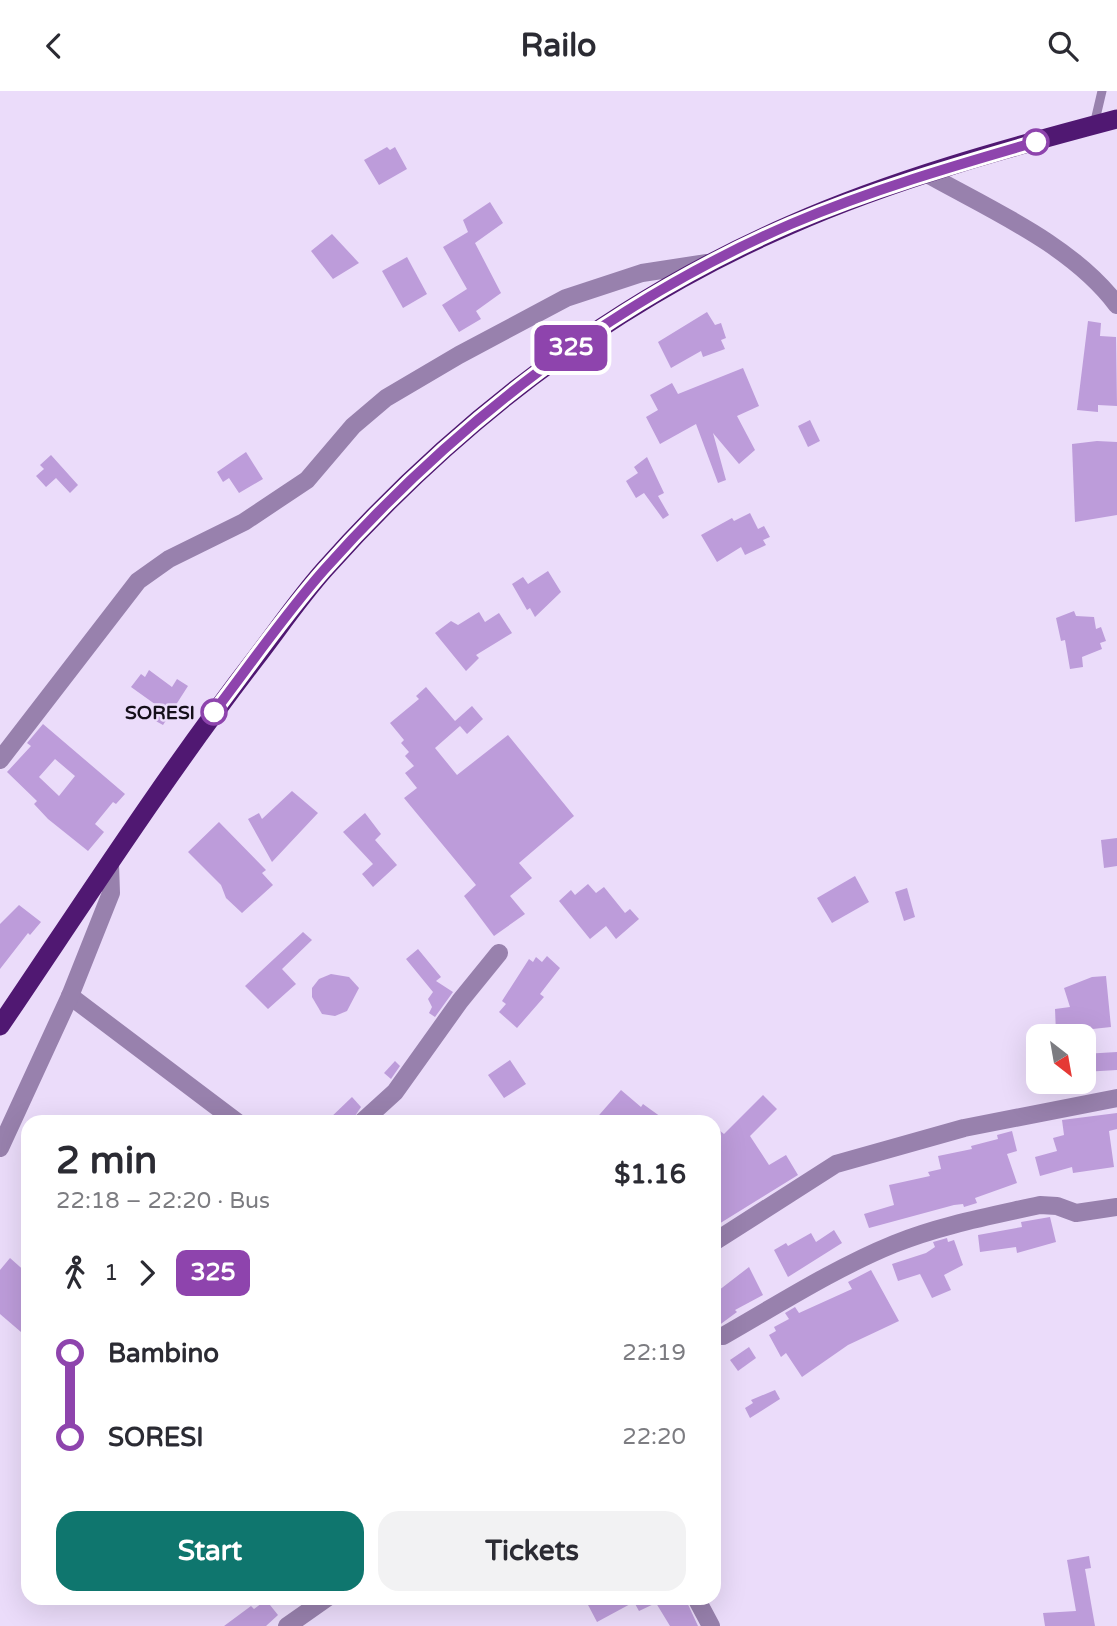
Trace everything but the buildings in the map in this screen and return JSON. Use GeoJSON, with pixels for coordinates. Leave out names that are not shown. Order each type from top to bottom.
{"type":"FeatureCollection","features":[{"type":"Feature","properties":{"kind":"highway"},"geometry":{"type":"LineString","coordinates":[[0,1026],[209,719],[322,572],[378,512],[503,397],[625,311],[714,262],[790,225],[927,174],[1117,119]]}},
{"type":"Feature","properties":{"kind":"street"},"geometry":{"type":"LineString","coordinates":[[927,174],[1013,223],[1075,263],[1117,305]]}},
{"type":"Feature","properties":{"kind":"street"},"geometry":{"type":"LineString","coordinates":[[0,760],[138,581],[169,559],[244,522],[307,480],[353,426],[386,398],[459,355],[566,298],[642,273],[714,262]]}},
{"type":"Feature","properties":{"kind":"street"},"geometry":{"type":"LineString","coordinates":[[0,1148],[70,996],[111,893],[110,864]]}},
{"type":"Feature","properties":{"kind":"street"},"geometry":{"type":"LineString","coordinates":[[370,1115],[395,1092],[460,1001],[499,953]]}},
{"type":"Feature","properties":{"kind":"street"},"geometry":{"type":"LineString","coordinates":[[70,996],[228,1115]]}},
{"type":"Feature","properties":{"kind":"street"},"geometry":{"type":"LineString","coordinates":[[721,1238],[836,1164],[964,1128],[1117,1098]]}},
{"type":"Feature","properties":{"kind":"street"},"geometry":{"type":"LineString","coordinates":[[723,1336],[832,1275],[893,1245],[932,1231],[1040,1205],[1057,1206],[1076,1213],[1117,1207]]}},
{"type":"Feature","properties":{"kind":"street"},"geometry":{"type":"LineString","coordinates":[[287,1626],[317,1605]]}},
{"type":"Feature","properties":{"kind":"street"},"geometry":{"type":"LineString","coordinates":[[700,1605],[711,1626]]}},
{"type":"Feature","properties":{"kind":"lane"},"geometry":{"type":"LineString","coordinates":[[1094,125],[1101,91]]}},
{"type":"Feature","properties":{"kind":"bus line","name":"325"},"geometry":{"type":"LineString","coordinates":[[214,712],[322,572],[378,512],[494,404],[551,362],[625,311],[714,262],[790,225],[881,189],[1036,142]]}},
{"type":"Feature","properties":{"kind":"place","name":"SORESI"},"geometry":{"type":"Point","coordinates":[214,712]}}]}
